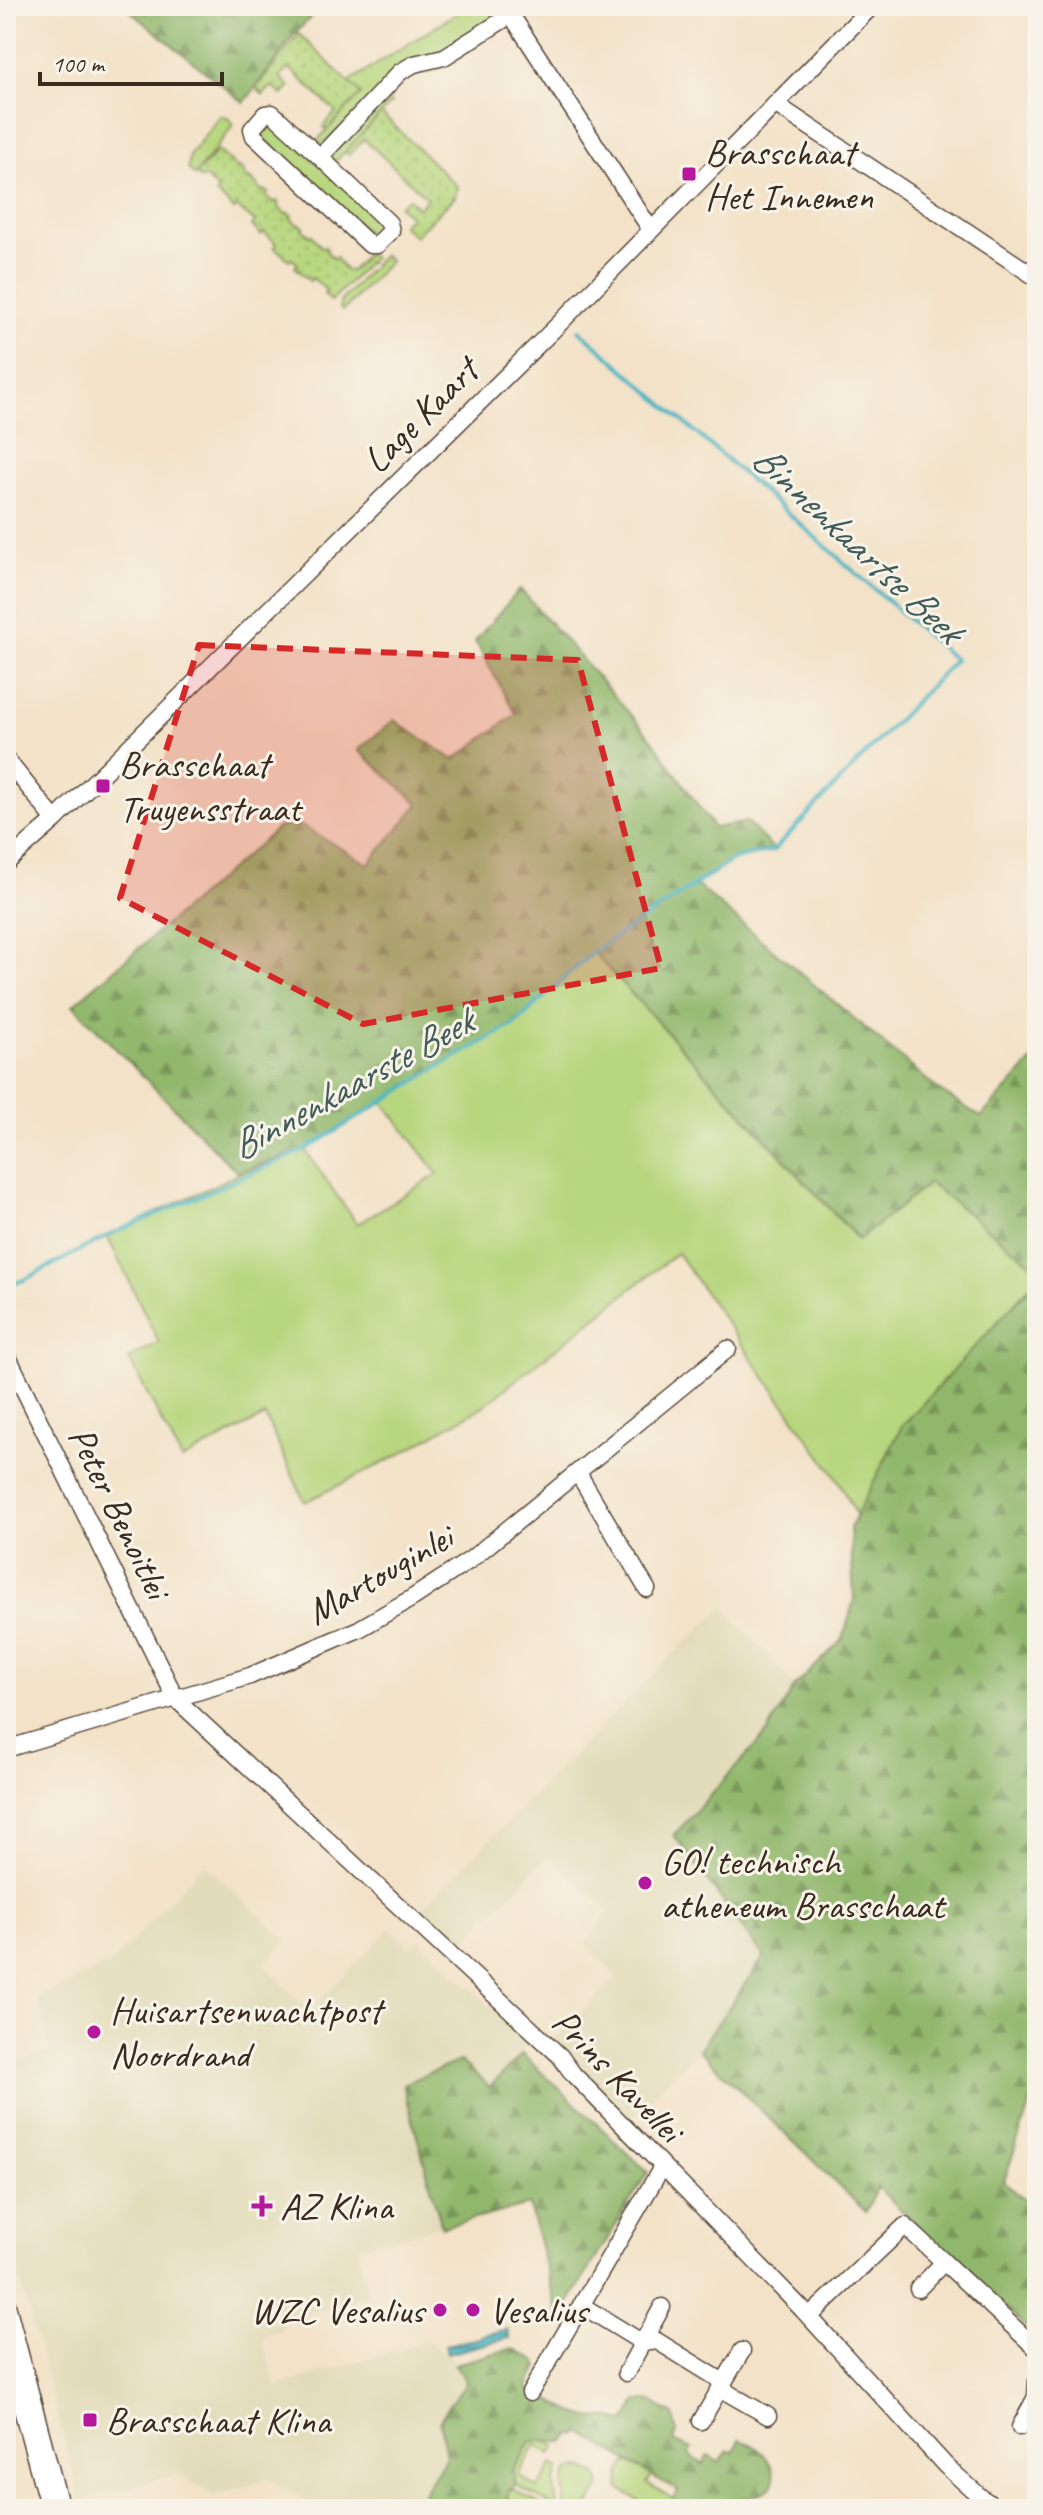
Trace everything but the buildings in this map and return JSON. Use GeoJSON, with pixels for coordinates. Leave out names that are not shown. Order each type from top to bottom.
{"type":"FeatureCollection","features":[{"type":"Feature","properties":{"kind":"street","name":"Lage Kaart"},"geometry":{"type":"LineString","coordinates":[[6,863],[55,820],[651,230],[869,7]]}},
{"type":"Feature","properties":{"kind":"street"},"geometry":{"type":"LineString","coordinates":[[320,157],[400,72],[414,64],[444,57],[508,10],[651,230]]}},
{"type":"Feature","properties":{"kind":"street"},"geometry":{"type":"LineString","coordinates":[[775,104],[1037,278]]}},
{"type":"Feature","properties":{"kind":"street"},"geometry":{"type":"LineString","coordinates":[[272,113],[320,157],[389,223],[391,231],[377,245],[370,245],[254,136],[252,129],[265,114],[272,113]]}},
{"type":"Feature","properties":{"kind":"street"},"geometry":{"type":"LineString","coordinates":[[6,759],[55,820]]}},
{"type":"Feature","properties":{"kind":"street","name":"Martouginlei"},"geometry":{"type":"LineString","coordinates":[[6,1749],[250,1676],[359,1629],[470,1560],[728,1349]]}},
{"type":"Feature","properties":{"kind":"street","name":"Peter Benoitlei"},"geometry":{"type":"LineString","coordinates":[[6,1353],[176,1699]]}},
{"type":"Feature","properties":{"kind":"street"},"geometry":{"type":"LineString","coordinates":[[578,1473],[647,1589]]}},
{"type":"Feature","properties":{"kind":"street","name":"Prins Kavellei"},"geometry":{"type":"LineString","coordinates":[[176,1699],[560,2056],[573,2074],[809,2317],[946,2466],[998,2509]]}},
{"type":"Feature","properties":{"kind":"street"},"geometry":{"type":"LineString","coordinates":[[530,2393],[662,2167]]}},
{"type":"Feature","properties":{"kind":"street"},"geometry":{"type":"LineString","coordinates":[[809,2317],[905,2226],[1037,2349]]}},
{"type":"Feature","properties":{"kind":"street"},"geometry":{"type":"LineString","coordinates":[[918,2289],[944,2262]]}},
{"type":"Feature","properties":{"kind":"street"},"geometry":{"type":"LineString","coordinates":[[6,2301],[61,2509]]}},
{"type":"Feature","properties":{"kind":"street"},"geometry":{"type":"LineString","coordinates":[[581,2305],[643,2343],[657,2341],[717,2378],[728,2393],[768,2416]]}},
{"type":"Feature","properties":{"kind":"street"},"geometry":{"type":"LineString","coordinates":[[626,2373],[662,2307]]}},
{"type":"Feature","properties":{"kind":"street"},"geometry":{"type":"LineString","coordinates":[[6,2350],[49,2509]]}},
{"type":"Feature","properties":{"kind":"street"},"geometry":{"type":"LineString","coordinates":[[701,2421],[742,2351]]}},
{"type":"Feature","properties":{"kind":"street"},"geometry":{"type":"LineString","coordinates":[[1020,2427],[1036,2397],[1037,2381]]}},
{"type":"Feature","properties":{"kind":"highlighted area"},"geometry":{"type":"Polygon","coordinates":[[[199,645],[578,660],[661,968],[363,1024],[120,898],[199,645]]]}},
{"type":"Feature","properties":{"kind":"shaded area","name":"GO! technisch atheneum Brasschaat"},"geometry":{"type":"Polygon","coordinates":[[[724,1607],[795,1686],[767,1733],[674,1835],[764,1957],[699,2050],[629,2119],[555,2039],[617,1977],[585,1943],[609,1911],[549,1855],[459,1946],[418,1912],[683,1644],[724,1607]]]}},
{"type":"Feature","properties":{"kind":"shaded area","name":"AZ Klina"},"geometry":{"type":"Polygon","coordinates":[[[204,1864],[287,1940],[264,1965],[310,2011],[390,1928],[410,1947],[418,1939],[525,2039],[521,2052],[648,2172],[357,2247],[369,2295],[286,2320],[278,2332],[265,2335],[263,2343],[276,2386],[427,2341],[492,2387],[422,2509],[320,2509],[269,2479],[215,2496],[176,2474],[81,2501],[6,2229],[6,2064],[51,2052],[37,1997],[111,1964],[204,1864]]]}},
{"type":"Feature","properties":{"kind":"green space"},"geometry":{"type":"Polygon","coordinates":[[[124,6],[321,6],[293,36],[244,103],[124,6]]]}},
{"type":"Feature","properties":{"kind":"green space"},"geometry":{"type":"Polygon","coordinates":[[[468,6],[489,6],[497,17],[444,51],[420,58],[319,147],[315,143],[361,94],[349,82],[468,6]]]}},
{"type":"Feature","properties":{"kind":"green space"},"geometry":{"type":"Polygon","coordinates":[[[299,34],[361,94],[327,130],[323,127],[336,112],[289,68],[280,77],[290,87],[282,95],[272,86],[263,95],[256,88],[299,34]]]}},
{"type":"Feature","properties":{"kind":"green space"},"geometry":{"type":"Polygon","coordinates":[[[384,97],[391,103],[335,162],[330,157],[384,97]]]}},
{"type":"Feature","properties":{"kind":"green space"},"geometry":{"type":"Polygon","coordinates":[[[381,113],[457,186],[455,197],[415,236],[402,225],[410,216],[399,206],[408,198],[419,208],[427,198],[364,139],[349,155],[345,152],[381,113]]]}},
{"type":"Feature","properties":{"kind":"green space"},"geometry":{"type":"Polygon","coordinates":[[[220,116],[225,116],[233,126],[195,175],[188,169],[190,155],[220,116]]]}},
{"type":"Feature","properties":{"kind":"green space"},"geometry":{"type":"Polygon","coordinates":[[[267,118],[387,226],[377,241],[257,133],[267,118]]]}},
{"type":"Feature","properties":{"kind":"green space"},"geometry":{"type":"Polygon","coordinates":[[[218,150],[238,169],[241,168],[262,192],[265,190],[268,193],[266,196],[274,203],[277,201],[278,207],[304,227],[302,229],[312,235],[322,248],[324,246],[334,259],[336,257],[345,270],[351,271],[368,253],[373,258],[331,301],[324,294],[327,291],[313,278],[310,281],[295,267],[298,264],[274,247],[277,244],[252,226],[255,222],[237,207],[234,210],[205,177],[201,179],[196,174],[218,150]]]}},
{"type":"Feature","properties":{"kind":"green space"},"geometry":{"type":"Polygon","coordinates":[[[383,255],[390,261],[343,311],[340,302],[383,255]]]}},
{"type":"Feature","properties":{"kind":"green space"},"geometry":{"type":"Polygon","coordinates":[[[520,589],[652,739],[714,828],[747,822],[774,850],[734,859],[696,885],[940,1091],[981,1117],[1037,1056],[1037,1268],[929,1183],[859,1240],[593,952],[515,1024],[438,1067],[305,1150],[237,1172],[73,1005],[279,827],[300,825],[368,864],[419,804],[358,750],[394,720],[454,760],[516,714],[475,641],[520,589]]]}},
{"type":"Feature","properties":{"kind":"green space"},"geometry":{"type":"Polygon","coordinates":[[[593,952],[858,1240],[929,1183],[1037,1268],[1037,1279],[902,1426],[857,1516],[840,1483],[677,1253],[482,1407],[397,1456],[305,1502],[265,1416],[182,1460],[129,1359],[159,1342],[107,1236],[236,1175],[305,1150],[357,1224],[438,1174],[383,1102],[515,1024],[593,952]]]}},
{"type":"Feature","properties":{"kind":"green space"},"geometry":{"type":"Polygon","coordinates":[[[1037,1279],[1037,2101],[1032,2098],[1004,2181],[1037,2212],[1037,2337],[877,2187],[866,2212],[699,2050],[764,1957],[674,1835],[767,1733],[795,1686],[843,1639],[854,1599],[850,1528],[902,1426],[1037,1279]]]}},
{"type":"Feature","properties":{"kind":"green space"},"geometry":{"type":"Polygon","coordinates":[[[522,2054],[648,2172],[559,2319],[529,2205],[442,2227],[403,2084],[460,2061],[490,2087],[522,2054]]]}},
{"type":"Feature","properties":{"kind":"green space"},"geometry":{"type":"Polygon","coordinates":[[[513,2348],[537,2362],[539,2367],[527,2388],[572,2412],[593,2418],[607,2416],[623,2422],[627,2421],[637,2401],[651,2401],[674,2415],[677,2432],[674,2441],[692,2449],[689,2455],[703,2464],[708,2456],[720,2463],[728,2450],[732,2453],[739,2440],[753,2446],[763,2454],[774,2473],[771,2487],[721,2509],[676,2509],[673,2499],[678,2491],[580,2432],[565,2442],[532,2441],[513,2471],[516,2485],[509,2491],[508,2501],[502,2509],[414,2509],[446,2457],[440,2422],[467,2382],[455,2364],[513,2348]]]}},
{"type":"Feature","properties":{"kind":"green space"},"geometry":{"type":"Polygon","coordinates":[[[532,2441],[546,2441],[556,2446],[551,2454],[536,2445],[518,2475],[538,2488],[553,2464],[559,2468],[554,2484],[557,2508],[516,2485],[513,2471],[532,2441]]]}},
{"type":"Feature","properties":{"kind":"green space"},"geometry":{"type":"Polygon","coordinates":[[[628,2462],[652,2475],[647,2483],[673,2499],[676,2509],[643,2509],[646,2505],[619,2488],[620,2474],[628,2462]]]}},
{"type":"Feature","properties":{"kind":"green space"},"geometry":{"type":"Polygon","coordinates":[[[583,2467],[597,2476],[597,2492],[585,2509],[566,2509],[566,2476],[569,2471],[583,2467]]]}},
{"type":"Feature","properties":{"kind":"green space"},"geometry":{"type":"Polygon","coordinates":[[[513,2489],[549,2509],[531,2509],[521,2503],[517,2509],[502,2509],[508,2501],[509,2491],[513,2489]]]}},
{"type":"Feature","properties":{"kind":"water"},"geometry":{"type":"Polygon","coordinates":[[[507,2329],[509,2338],[447,2354],[445,2345],[507,2329]]]}},
{"type":"Feature","properties":{"kind":"waterway","name":"Binnenkaartse Beek"},"geometry":{"type":"LineString","coordinates":[[6,1286],[24,1280],[107,1236],[305,1150],[438,1067],[515,1024],[593,952],[734,859],[774,850],[955,660],[579,330]]}},
{"type":"Feature","properties":{"kind":"place","name":"Brasschaat Het Innemen"},"geometry":{"type":"Point","coordinates":[689,174]}},
{"type":"Feature","properties":{"kind":"place","name":"Brasschaat Truyensstraat"},"geometry":{"type":"Point","coordinates":[103,786]}},
{"type":"Feature","properties":{"kind":"place","name":"GO! technisch atheneum Brasschaat"},"geometry":{"type":"Point","coordinates":[645,1883]}},
{"type":"Feature","properties":{"kind":"place","name":"Huisartsenwachtpost Noordrand"},"geometry":{"type":"Point","coordinates":[94,2032]}},
{"type":"Feature","properties":{"kind":"place","name":"AZ Klina"},"geometry":{"type":"Point","coordinates":[262,2206]}},
{"type":"Feature","properties":{"kind":"place","name":"WZC Vesalius"},"geometry":{"type":"Point","coordinates":[440,2310]}},
{"type":"Feature","properties":{"kind":"place","name":"Vesalius"},"geometry":{"type":"Point","coordinates":[473,2310]}},
{"type":"Feature","properties":{"kind":"place","name":"Brasschaat Klina"},"geometry":{"type":"Point","coordinates":[90,2420]}},
{"type":"Feature","properties":{"kind":"water label","name":"Binnenkaarste Beek"},"geometry":{"type":"Point","coordinates":[351,1083]}}]}
